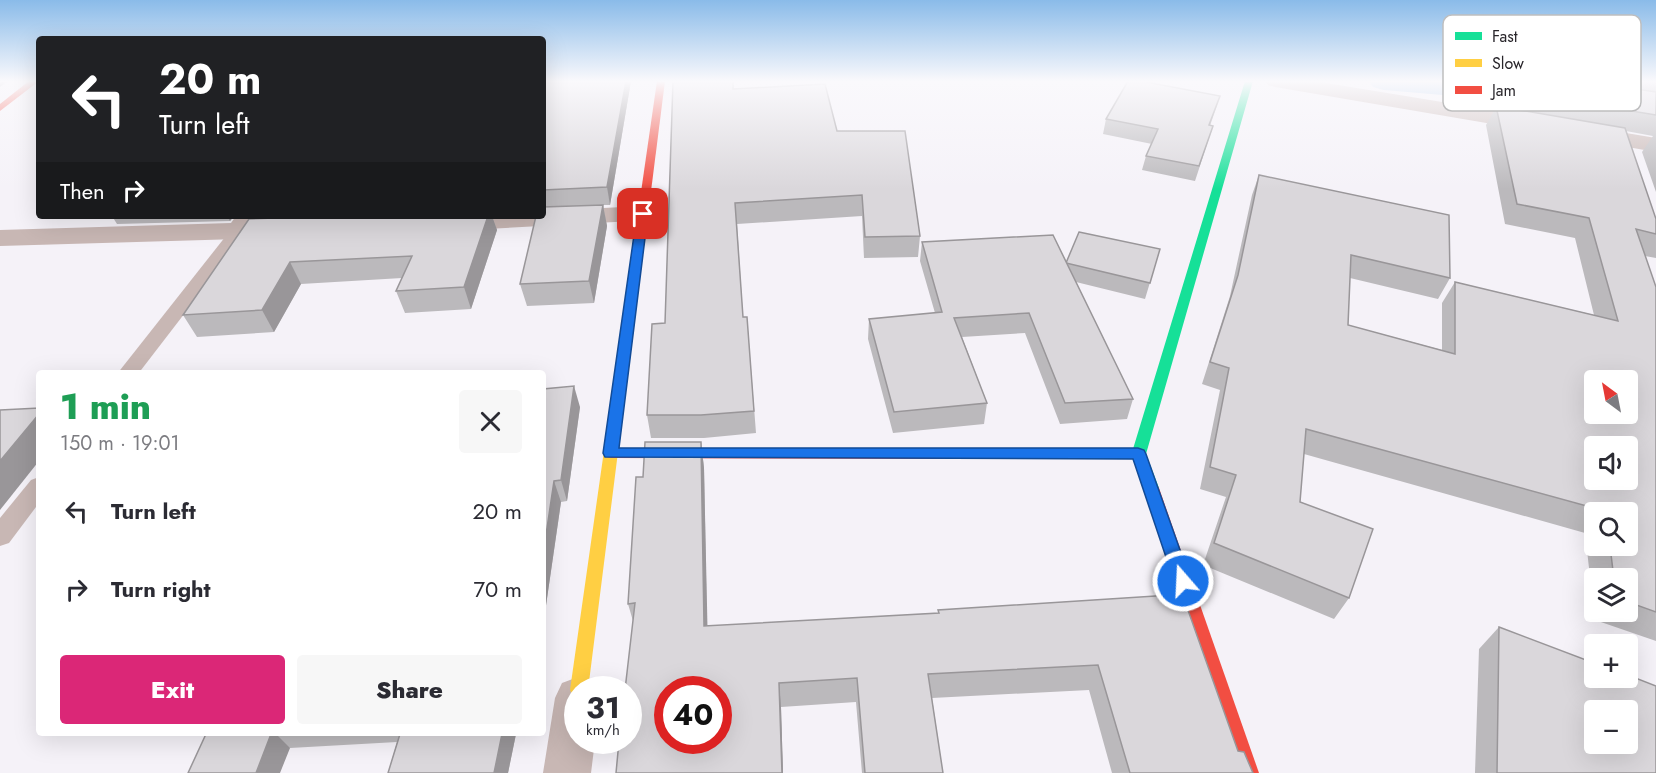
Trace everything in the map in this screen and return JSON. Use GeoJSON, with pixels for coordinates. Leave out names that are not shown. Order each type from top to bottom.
{"type":"FeatureCollection","features":[{"type":"Feature","properties":{"kind":"street"},"geometry":{"type":"LineString","coordinates":[[581,676],[656,117]]}},
{"type":"Feature","properties":{"kind":"street"},"geometry":{"type":"LineString","coordinates":[[1239,117],[1138,454],[1249,773]]}},
{"type":"Feature","properties":{"kind":"street"},"geometry":{"type":"LineString","coordinates":[[1489,117],[1560,129],[1628,151],[1656,145]]}},
{"type":"Feature","properties":{"kind":"street"},"geometry":{"type":"LineString","coordinates":[[546,219],[643,214]]}},
{"type":"Feature","properties":{"kind":"street"},"geometry":{"type":"LineString","coordinates":[[429,224],[536,219]]}},
{"type":"Feature","properties":{"kind":"street"},"geometry":{"type":"LineString","coordinates":[[0,238],[244,224],[274,230]]}},
{"type":"Feature","properties":{"kind":"street"},"geometry":{"type":"LineString","coordinates":[[611,453],[1138,454]]}},
{"type":"Feature","properties":{"kind":"street"},"geometry":{"type":"LineString","coordinates":[[567,773],[570,754]]}},
{"type":"Feature","properties":{"kind":"lane"},"geometry":{"type":"LineString","coordinates":[[130,370],[244,224]]}},
{"type":"Feature","properties":{"kind":"lane"},"geometry":{"type":"LineString","coordinates":[[0,536],[36,490]]}},
{"type":"Feature","properties":{"kind":"building"},"geometry":{"type":"Polygon","coordinates":[[[546,117],[620,117],[607,187],[546,190],[546,117]]]}},
{"type":"Feature","properties":{"kind":"building"},"geometry":{"type":"Polygon","coordinates":[[[672,117],[833,117],[837,131],[905,131],[920,236],[865,237],[862,195],[735,203],[743,317],[747,317],[754,411],[701,415],[647,415],[652,324],[665,323],[672,117]]]}},
{"type":"Feature","properties":{"kind":"building"},"geometry":{"type":"Polygon","coordinates":[[[1107,117],[1212,117],[1209,125],[1213,126],[1199,166],[1146,156],[1158,129],[1106,119],[1107,117]]]}},
{"type":"Feature","properties":{"kind":"building"},"geometry":{"type":"Polygon","coordinates":[[[1498,117],[1561,117],[1625,128],[1656,219],[1656,234],[1636,229],[1656,287],[1656,612],[1638,606],[1638,568],[1613,568],[1611,556],[1638,556],[1638,502],[1584,502],[1584,505],[1306,429],[1300,502],[1373,529],[1349,598],[1214,543],[1236,475],[1210,467],[1229,368],[1210,362],[1238,275],[1259,175],[1449,215],[1450,278],[1351,255],[1348,325],[1455,354],[1455,282],[1618,321],[1589,218],[1517,204],[1498,117]]]}},
{"type":"Feature","properties":{"kind":"building"},"geometry":{"type":"Polygon","coordinates":[[[603,205],[589,281],[520,284],[535,219],[546,219],[546,207],[603,205]]]}},
{"type":"Feature","properties":{"kind":"building"},"geometry":{"type":"Polygon","coordinates":[[[249,219],[487,219],[464,287],[396,291],[412,256],[290,262],[262,310],[183,315],[249,219]]]}},
{"type":"Feature","properties":{"kind":"building"},"geometry":{"type":"Polygon","coordinates":[[[1079,232],[1160,249],[1150,283],[1066,263],[1079,232]]]}},
{"type":"Feature","properties":{"kind":"building"},"geometry":{"type":"Polygon","coordinates":[[[1053,235],[1133,399],[1065,403],[1029,313],[954,318],[987,403],[894,412],[869,319],[942,312],[922,242],[1053,235]]]}},
{"type":"Feature","properties":{"kind":"building"},"geometry":{"type":"Polygon","coordinates":[[[574,386],[561,480],[554,481],[546,535],[546,389],[574,386]]]}},
{"type":"Feature","properties":{"kind":"building"},"geometry":{"type":"Polygon","coordinates":[[[36,408],[36,418],[0,461],[0,410],[36,408]]]}},
{"type":"Feature","properties":{"kind":"building"},"geometry":{"type":"Polygon","coordinates":[[[645,442],[701,442],[704,626],[939,613],[938,610],[1171,595],[1184,599],[1238,751],[1244,752],[1253,773],[1130,773],[1098,665],[928,674],[943,773],[865,773],[857,678],[779,683],[782,773],[616,773],[618,754],[642,754],[642,676],[627,676],[635,603],[628,604],[636,477],[643,477],[645,442]]]}},
{"type":"Feature","properties":{"kind":"building"},"geometry":{"type":"Polygon","coordinates":[[[1499,627],[1584,659],[1584,688],[1638,688],[1638,679],[1656,686],[1656,773],[1497,773],[1499,627]]]}},
{"type":"Feature","properties":{"kind":"building"},"geometry":{"type":"Polygon","coordinates":[[[205,736],[270,736],[256,773],[188,773],[205,736]]]}},
{"type":"Feature","properties":{"kind":"building"},"geometry":{"type":"Polygon","coordinates":[[[399,736],[502,736],[494,773],[388,773],[399,736]]]}},
{"type":"Feature","properties":{"kind":"waterway"},"geometry":{"type":"LineString","coordinates":[[1613,117],[1656,126]]}},
{"type":"Feature","properties":{"kind":"traffic: fast"},"geometry":{"type":"LineString","coordinates":[[1151,488],[1139,454],[1238,117]]}},
{"type":"Feature","properties":{"kind":"traffic: fast"},"geometry":{"type":"LineString","coordinates":[[943,454],[1139,454]]}},
{"type":"Feature","properties":{"kind":"traffic: slow"},"geometry":{"type":"LineString","coordinates":[[581,676],[629,317]]}},
{"type":"Feature","properties":{"kind":"traffic: jam"},"geometry":{"type":"LineString","coordinates":[[629,317],[656,117]]}},
{"type":"Feature","properties":{"kind":"traffic: jam"},"geometry":{"type":"LineString","coordinates":[[611,453],[943,454]]}},
{"type":"Feature","properties":{"kind":"traffic: jam"},"geometry":{"type":"LineString","coordinates":[[1151,488],[1249,773]]}},
{"type":"Feature","properties":{"kind":"route"},"geometry":{"type":"LineString","coordinates":[[643,214],[611,453],[1138,454],[1183,581]]}}]}
